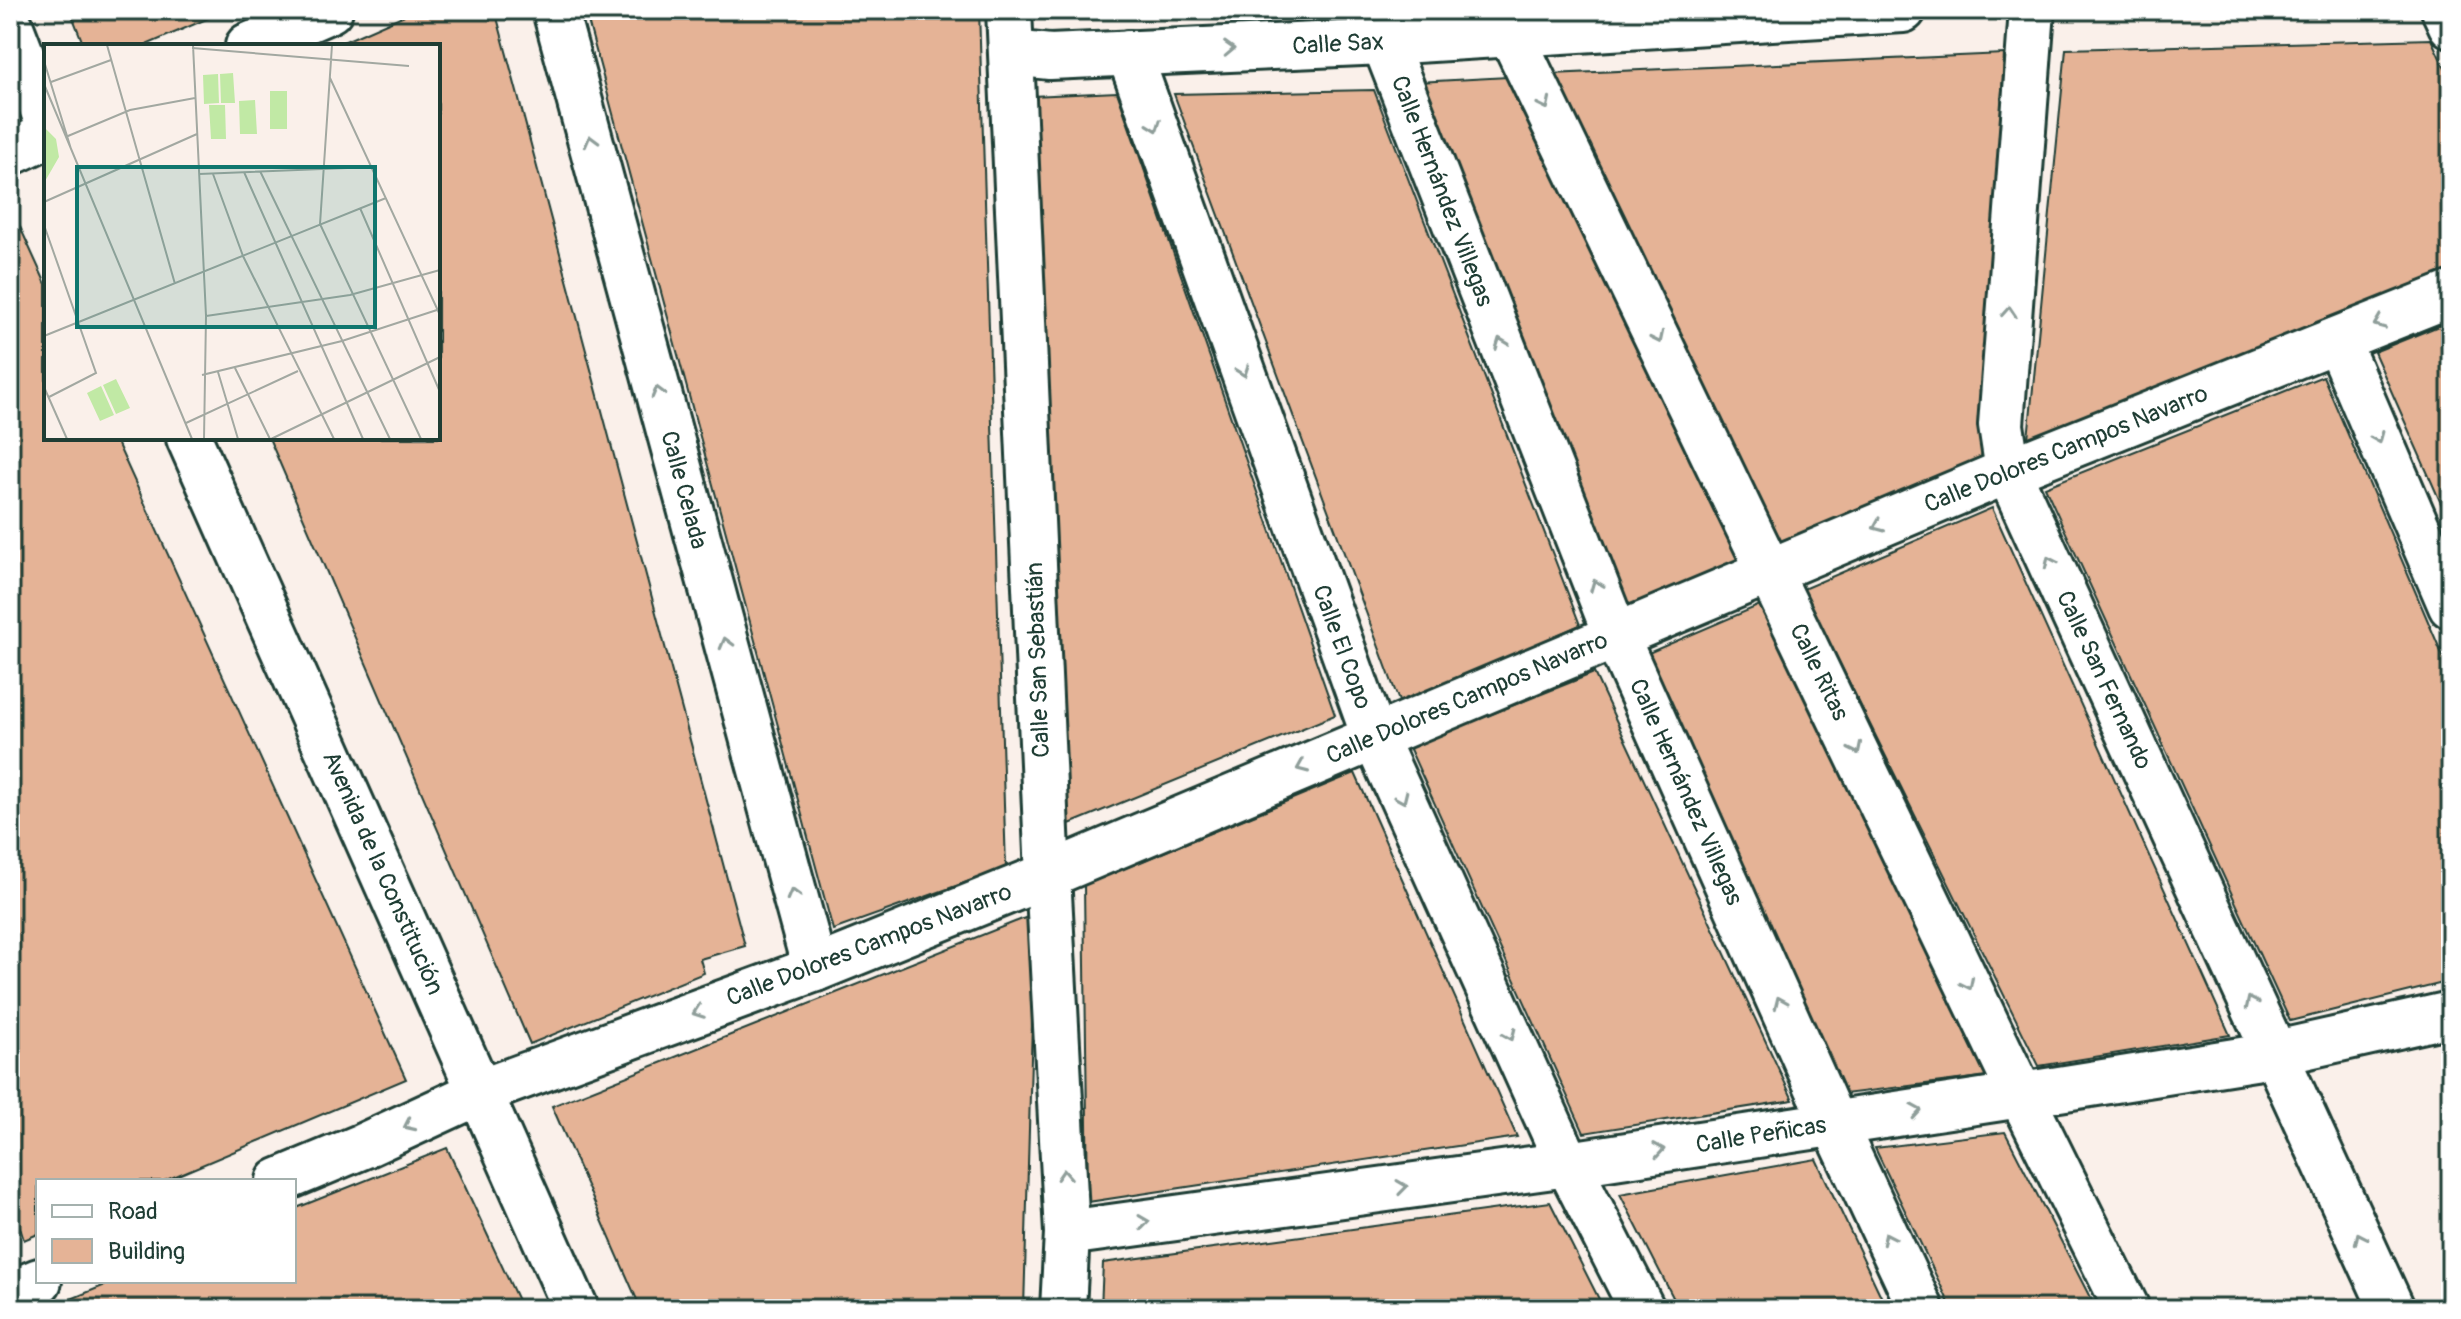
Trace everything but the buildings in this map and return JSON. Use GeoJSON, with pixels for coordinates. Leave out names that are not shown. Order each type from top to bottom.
{"type":"FeatureCollection","features":[{"type":"Feature","properties":{"kind":"street"},"geometry":{"type":"LineString","coordinates":[[253,44],[330,10]]}},
{"type":"Feature","properties":{"kind":"street","name":"Calle Celada"},"geometry":{"type":"LineString","coordinates":[[555,10],[815,969]]}},
{"type":"Feature","properties":{"kind":"street","name":"Calle San Sebastián"},"geometry":{"type":"LineString","coordinates":[[1009,10],[1067,1233],[1063,1309]]}},
{"type":"Feature","properties":{"kind":"street","name":"Calle Sax"},"geometry":{"type":"LineString","coordinates":[[1012,53],[1050,57],[1384,42],[1903,10]]}},
{"type":"Feature","properties":{"kind":"street","name":"Calle San Fernando"},"geometry":{"type":"LineString","coordinates":[[2032,10],[2001,425],[2008,471],[2392,1309]]}},
{"type":"Feature","properties":{"kind":"street"},"geometry":{"type":"LineString","coordinates":[[2444,10],[2451,25]]}},
{"type":"Feature","properties":{"kind":"street"},"geometry":{"type":"LineString","coordinates":[[10,25],[44,113]]}},
{"type":"Feature","properties":{"kind":"street","name":"Calle Ritas"},"geometry":{"type":"LineString","coordinates":[[1511,34],[2127,1309]]}},
{"type":"Feature","properties":{"kind":"street","name":"Calle Hernández Villegas"},"geometry":{"type":"LineString","coordinates":[[1384,42],[1616,636],[1834,1124],[1921,1309]]}},
{"type":"Feature","properties":{"kind":"street","name":"Calle El Copo"},"geometry":{"type":"LineString","coordinates":[[1129,53],[1374,736],[1568,1164],[1642,1309]]}},
{"type":"Feature","properties":{"kind":"street"},"geometry":{"type":"LineString","coordinates":[[10,153],[44,137]]}},
{"type":"Feature","properties":{"kind":"street","name":"Calle Dolores Campos Navarro"},"geometry":{"type":"LineString","coordinates":[[284,1179],[480,1092],[815,969],[1048,875],[2008,471],[2451,294]]}},
{"type":"Feature","properties":{"kind":"street"},"geometry":{"type":"LineString","coordinates":[[2337,340],[2451,606]]}},
{"type":"Feature","properties":{"kind":"street","name":"Avenida de la Constitución"},"geometry":{"type":"LineString","coordinates":[[190,440],[576,1309]]}},
{"type":"Feature","properties":{"kind":"street","name":"Calle Peñicas"},"geometry":{"type":"LineString","coordinates":[[1067,1233],[1568,1164],[2021,1095],[2275,1053],[2451,1014]]}}]}
